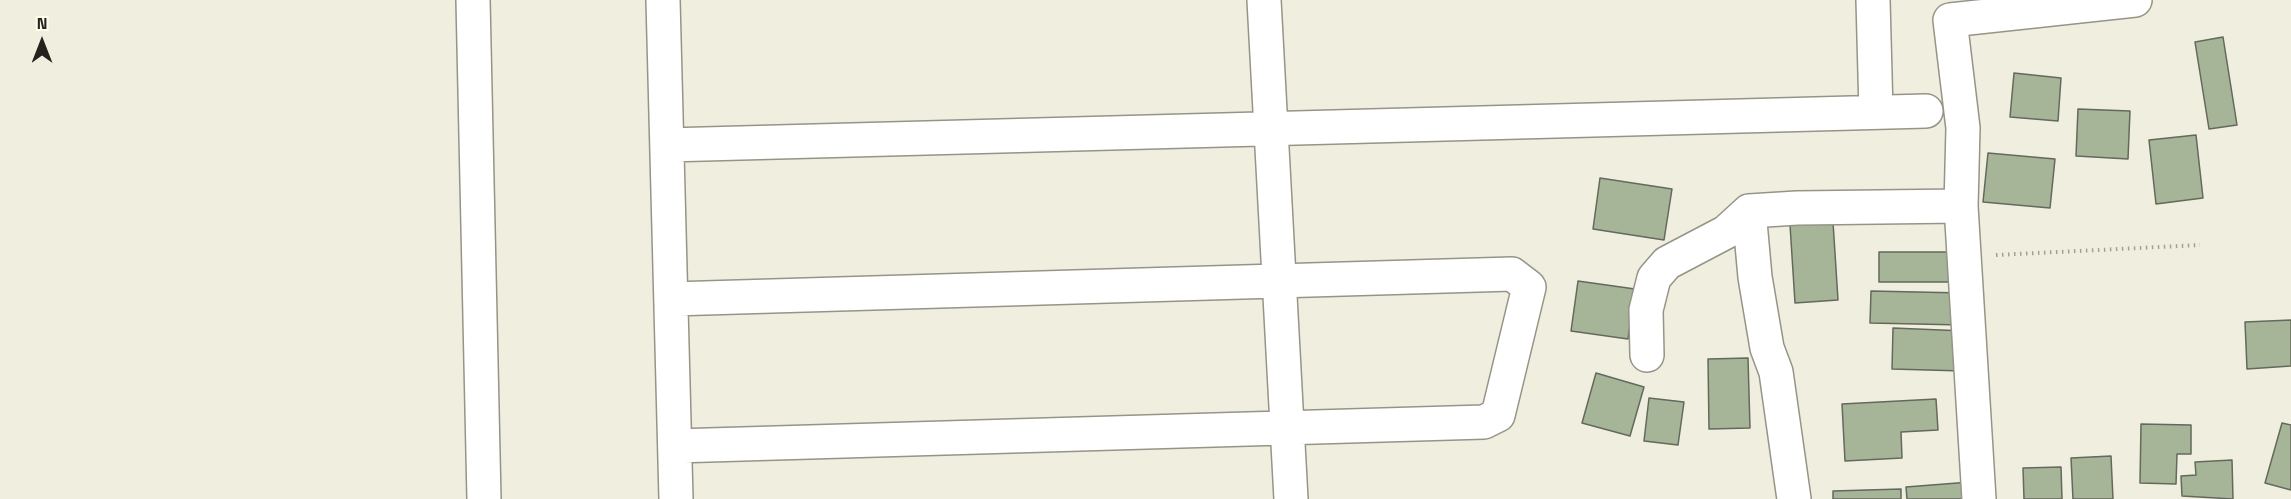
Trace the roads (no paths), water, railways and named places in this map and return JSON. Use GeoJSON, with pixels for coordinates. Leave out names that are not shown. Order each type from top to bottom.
{"type":"FeatureCollection","features":[{"type":"Feature","properties":{"kind":"street"},"geometry":{"type":"LineString","coordinates":[[473,0],[483,499]]}},
{"type":"Feature","properties":{"kind":"street"},"geometry":{"type":"LineString","coordinates":[[663,0],[676,499]]}},
{"type":"Feature","properties":{"kind":"street"},"geometry":{"type":"LineString","coordinates":[[1264,0],[1269,130],[1280,279],[1291,499]]}},
{"type":"Feature","properties":{"kind":"street"},"geometry":{"type":"LineString","coordinates":[[1873,0],[1876,112]]}},
{"type":"Feature","properties":{"kind":"street"},"geometry":{"type":"LineString","coordinates":[[1979,499],[1961,206],[1963,128],[1950,20],[2135,0]]}},
{"type":"Feature","properties":{"kind":"street"},"geometry":{"type":"LineString","coordinates":[[667,145],[1926,111]]}},
{"type":"Feature","properties":{"kind":"street"},"geometry":{"type":"LineString","coordinates":[[1647,355],[1646,310],[1648,291],[1654,278],[1667,263],[1726,232],[1749,212],[1797,208],[1961,206]]}},
{"type":"Feature","properties":{"kind":"street"},"geometry":{"type":"LineString","coordinates":[[1749,212],[1761,317],[1767,348],[1776,372],[1794,499]]}},
{"type":"Feature","properties":{"kind":"street"},"geometry":{"type":"LineString","coordinates":[[671,299],[1280,279],[1512,274],[1529,287],[1498,415],[1484,422],[675,446]]}}]}
